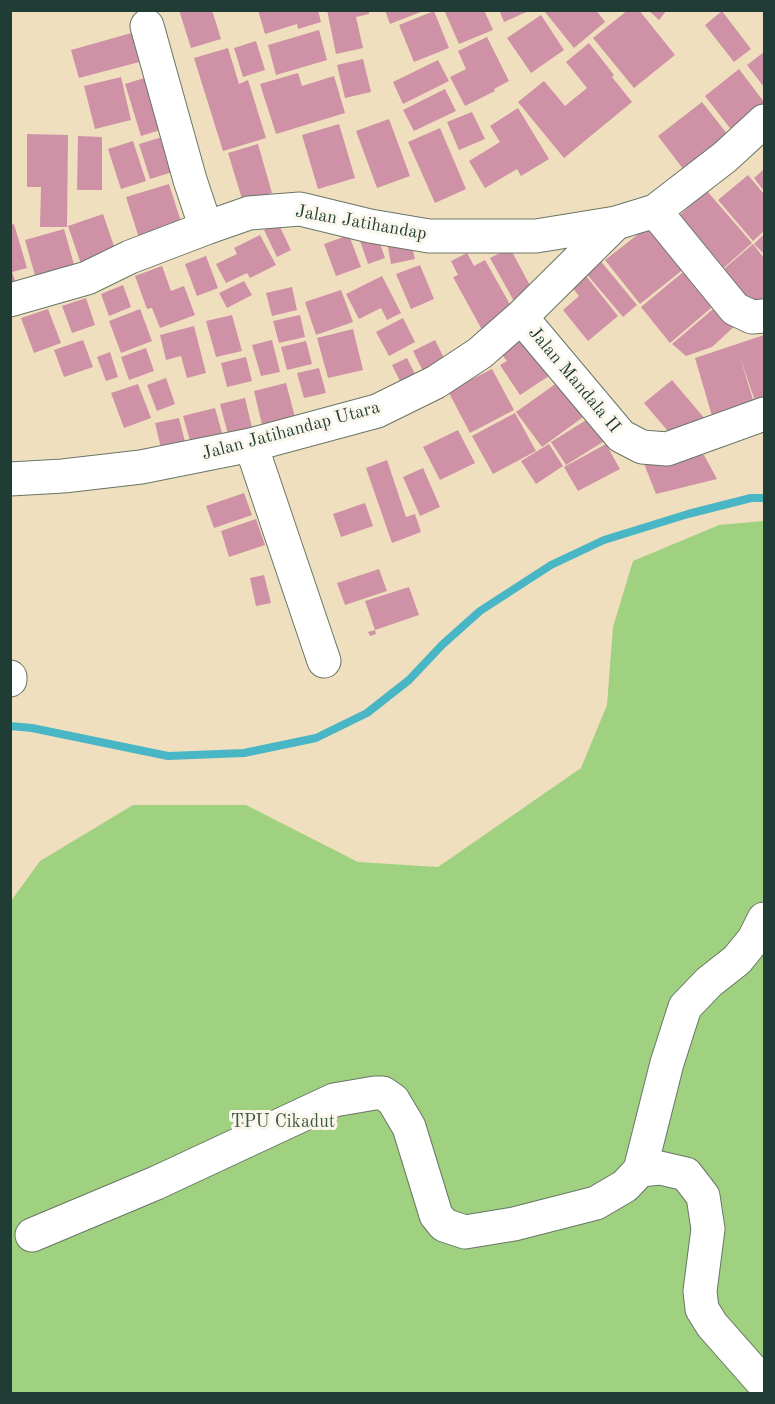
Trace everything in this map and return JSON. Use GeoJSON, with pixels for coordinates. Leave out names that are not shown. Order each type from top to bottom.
{"type":"FeatureCollection","features":[{"type":"Feature","properties":{"kind":"street"},"geometry":{"type":"LineString","coordinates":[[147,26],[190,180],[206,228]]}},
{"type":"Feature","properties":{"kind":"street","name":"Jalan Jatihandap"},"geometry":{"type":"LineString","coordinates":[[10,300],[87,278],[130,257],[249,213],[300,209],[370,226],[429,236],[536,236],[616,223],[655,211],[725,157],[765,121]]}},
{"type":"Feature","properties":{"kind":"street"},"geometry":{"type":"LineString","coordinates":[[655,211],[735,309],[752,317],[765,316]]}},
{"type":"Feature","properties":{"kind":"street","name":"Jalan Jatihandap Utara"},"geometry":{"type":"LineString","coordinates":[[10,479],[63,476],[141,467],[251,445],[377,411],[436,382],[480,353],[521,317],[616,223]]}},
{"type":"Feature","properties":{"kind":"street","name":"Jalan Mandala II"},"geometry":{"type":"LineString","coordinates":[[521,317],[621,436],[642,447],[667,449],[765,414]]}},
{"type":"Feature","properties":{"kind":"street"},"geometry":{"type":"LineString","coordinates":[[251,445],[324,661]]}},
{"type":"Feature","properties":{"kind":"street"},"geometry":{"type":"LineString","coordinates":[[32,1235],[156,1183],[334,1100],[375,1093],[383,1093],[393,1100],[409,1127],[436,1215],[444,1225],[465,1232],[514,1224],[596,1203],[625,1186],[640,1170],[667,1063],[685,1007],[709,981],[737,960],[754,939],[765,919]]}},
{"type":"Feature","properties":{"kind":"street"},"geometry":{"type":"LineString","coordinates":[[640,1170],[660,1168],[686,1174],[702,1196],[708,1229],[700,1291],[702,1309],[712,1325],[765,1384]]}},
{"type":"Feature","properties":{"kind":"green space","name":"TPU Cikadut"},"geometry":{"type":"Polygon","coordinates":[[[764,521],[764,1393],[11,1394],[11,901],[40,861],[133,805],[246,805],[358,862],[438,867],[581,768],[607,705],[613,627],[633,561],[719,525],[764,521]]]}},
{"type":"Feature","properties":{"kind":"building"},"geometry":{"type":"Polygon","coordinates":[[[179,10],[212,10],[221,39],[191,48],[179,10]]]}},
{"type":"Feature","properties":{"kind":"building"},"geometry":{"type":"Polygon","coordinates":[[[258,10],[318,10],[321,22],[298,29],[297,24],[265,34],[258,10]]]}},
{"type":"Feature","properties":{"kind":"building"},"geometry":{"type":"Polygon","coordinates":[[[327,10],[369,10],[369,14],[356,17],[363,48],[336,54],[327,10]]]}},
{"type":"Feature","properties":{"kind":"building"},"geometry":{"type":"Polygon","coordinates":[[[385,10],[423,10],[423,11],[390,24],[385,10]]]}},
{"type":"Feature","properties":{"kind":"building"},"geometry":{"type":"Polygon","coordinates":[[[444,10],[484,10],[493,30],[459,44],[444,10]]]}},
{"type":"Feature","properties":{"kind":"building"},"geometry":{"type":"Polygon","coordinates":[[[499,10],[531,10],[504,22],[499,10]]]}},
{"type":"Feature","properties":{"kind":"building"},"geometry":{"type":"Polygon","coordinates":[[[548,10],[596,10],[605,22],[574,48],[545,12],[548,10]]]}},
{"type":"Feature","properties":{"kind":"building"},"geometry":{"type":"Polygon","coordinates":[[[628,10],[639,10],[675,55],[634,88],[593,38],[628,10]]]}},
{"type":"Feature","properties":{"kind":"building"},"geometry":{"type":"Polygon","coordinates":[[[648,10],[667,10],[659,20],[648,10]]]}},
{"type":"Feature","properties":{"kind":"building"},"geometry":{"type":"Polygon","coordinates":[[[434,11],[449,48],[414,62],[399,25],[434,11]]]}},
{"type":"Feature","properties":{"kind":"building"},"geometry":{"type":"Polygon","coordinates":[[[722,11],[751,49],[734,62],[705,25],[722,11]]]}},
{"type":"Feature","properties":{"kind":"building"},"geometry":{"type":"Polygon","coordinates":[[[541,15],[564,50],[531,73],[507,38],[541,15]]]}},
{"type":"Feature","properties":{"kind":"building"},"geometry":{"type":"Polygon","coordinates":[[[319,30],[327,60],[276,75],[268,45],[319,30]]]}},
{"type":"Feature","properties":{"kind":"building"},"geometry":{"type":"Polygon","coordinates":[[[135,32],[143,61],[79,78],[71,50],[135,32]]]}},
{"type":"Feature","properties":{"kind":"building"},"geometry":{"type":"Polygon","coordinates":[[[487,37],[509,81],[465,106],[450,77],[466,69],[458,51],[487,37]]]}},
{"type":"Feature","properties":{"kind":"building"},"geometry":{"type":"Polygon","coordinates":[[[256,41],[265,70],[243,77],[234,48],[256,41]]]}},
{"type":"Feature","properties":{"kind":"building"},"geometry":{"type":"Polygon","coordinates":[[[589,43],[632,102],[564,158],[518,102],[544,81],[565,106],[587,88],[566,62],[589,43]]]}},
{"type":"Feature","properties":{"kind":"building"},"geometry":{"type":"Polygon","coordinates":[[[228,48],[239,84],[248,80],[266,138],[223,151],[194,58],[228,48]]]}},
{"type":"Feature","properties":{"kind":"building"},"geometry":{"type":"Polygon","coordinates":[[[764,52],[764,87],[747,65],[764,52]]]}},
{"type":"Feature","properties":{"kind":"building"},"geometry":{"type":"Polygon","coordinates":[[[363,59],[371,92],[345,98],[337,65],[363,59]]]}},
{"type":"Feature","properties":{"kind":"building"},"geometry":{"type":"Polygon","coordinates":[[[438,60],[449,81],[403,104],[393,82],[438,60]]]}},
{"type":"Feature","properties":{"kind":"building"},"geometry":{"type":"Polygon","coordinates":[[[739,69],[764,102],[764,108],[733,132],[705,96],[739,69]]]}},
{"type":"Feature","properties":{"kind":"building"},"geometry":{"type":"Polygon","coordinates":[[[298,73],[302,86],[334,76],[345,113],[276,134],[260,84],[298,73]]]}},
{"type":"Feature","properties":{"kind":"building"},"geometry":{"type":"Polygon","coordinates":[[[154,75],[170,127],[141,136],[125,84],[154,75]]]}},
{"type":"Feature","properties":{"kind":"building"},"geometry":{"type":"Polygon","coordinates":[[[121,77],[131,120],[95,129],[84,86],[121,77]]]}},
{"type":"Feature","properties":{"kind":"building"},"geometry":{"type":"Polygon","coordinates":[[[445,89],[456,111],[414,131],[403,110],[445,89]]]}},
{"type":"Feature","properties":{"kind":"building"},"geometry":{"type":"Polygon","coordinates":[[[702,102],[732,140],[687,174],[658,136],[702,102]]]}},
{"type":"Feature","properties":{"kind":"building"},"geometry":{"type":"Polygon","coordinates":[[[518,108],[549,159],[521,176],[517,169],[485,188],[469,161],[500,142],[490,126],[518,108]]]}},
{"type":"Feature","properties":{"kind":"building"},"geometry":{"type":"Polygon","coordinates":[[[472,112],[485,139],[459,150],[447,122],[472,112]]]}},
{"type":"Feature","properties":{"kind":"building"},"geometry":{"type":"Polygon","coordinates":[[[389,119],[410,176],[377,188],[356,131],[389,119]]]}},
{"type":"Feature","properties":{"kind":"building"},"geometry":{"type":"Polygon","coordinates":[[[339,124],[355,178],[318,189],[302,135],[339,124]]]}},
{"type":"Feature","properties":{"kind":"building"},"geometry":{"type":"Polygon","coordinates":[[[440,128],[466,189],[435,203],[408,142],[440,128]]]}},
{"type":"Feature","properties":{"kind":"building"},"geometry":{"type":"Polygon","coordinates":[[[27,134],[68,135],[67,227],[40,227],[41,187],[27,187],[27,134]]]}},
{"type":"Feature","properties":{"kind":"building"},"geometry":{"type":"Polygon","coordinates":[[[169,135],[179,170],[150,179],[139,144],[169,135]]]}},
{"type":"Feature","properties":{"kind":"building"},"geometry":{"type":"Polygon","coordinates":[[[78,136],[102,137],[102,190],[77,190],[78,136]]]}},
{"type":"Feature","properties":{"kind":"building"},"geometry":{"type":"Polygon","coordinates":[[[133,141],[146,181],[121,189],[108,149],[133,141]]]}},
{"type":"Feature","properties":{"kind":"building"},"geometry":{"type":"Polygon","coordinates":[[[258,144],[272,193],[243,202],[228,153],[258,144]]]}},
{"type":"Feature","properties":{"kind":"building"},"geometry":{"type":"Polygon","coordinates":[[[764,169],[764,191],[754,178],[764,169]]]}},
{"type":"Feature","properties":{"kind":"building"},"geometry":{"type":"Polygon","coordinates":[[[748,175],[764,194],[764,231],[753,241],[718,200],[748,175]]]}},
{"type":"Feature","properties":{"kind":"building"},"geometry":{"type":"Polygon","coordinates":[[[169,184],[182,225],[139,238],[126,197],[169,184]]]}},
{"type":"Feature","properties":{"kind":"building"},"geometry":{"type":"Polygon","coordinates":[[[707,191],[752,243],[719,272],[674,220],[707,191]]]}},
{"type":"Feature","properties":{"kind":"building"},"geometry":{"type":"Polygon","coordinates":[[[103,214],[117,255],[82,267],[68,226],[103,214]]]}},
{"type":"Feature","properties":{"kind":"building"},"geometry":{"type":"Polygon","coordinates":[[[278,223],[291,250],[277,257],[264,230],[278,223]]]}},
{"type":"Feature","properties":{"kind":"building"},"geometry":{"type":"Polygon","coordinates":[[[14,224],[27,268],[12,272],[16,283],[10,284],[10,225],[14,224]]]}},
{"type":"Feature","properties":{"kind":"building"},"geometry":{"type":"Polygon","coordinates":[[[650,225],[685,268],[640,304],[605,260],[650,225]]]}},
{"type":"Feature","properties":{"kind":"building"},"geometry":{"type":"Polygon","coordinates":[[[64,229],[75,268],[36,279],[25,240],[64,229]]]}},
{"type":"Feature","properties":{"kind":"building"},"geometry":{"type":"Polygon","coordinates":[[[376,232],[385,258],[368,264],[359,238],[376,232]]]}},
{"type":"Feature","properties":{"kind":"building"},"geometry":{"type":"Polygon","coordinates":[[[764,234],[764,254],[754,244],[764,234]]]}},
{"type":"Feature","properties":{"kind":"building"},"geometry":{"type":"Polygon","coordinates":[[[260,235],[276,265],[250,278],[247,273],[226,283],[216,264],[237,254],[234,248],[260,235]]]}},
{"type":"Feature","properties":{"kind":"building"},"geometry":{"type":"Polygon","coordinates":[[[349,235],[361,267],[336,276],[324,244],[349,235]]]}},
{"type":"Feature","properties":{"kind":"building"},"geometry":{"type":"Polygon","coordinates":[[[410,238],[415,259],[391,264],[387,242],[410,238]]]}},
{"type":"Feature","properties":{"kind":"building"},"geometry":{"type":"Polygon","coordinates":[[[753,244],[764,258],[764,299],[751,311],[718,274],[753,244]]]}},
{"type":"Feature","properties":{"kind":"building"},"geometry":{"type":"Polygon","coordinates":[[[510,248],[534,293],[515,303],[490,258],[510,248]]]}},
{"type":"Feature","properties":{"kind":"building"},"geometry":{"type":"Polygon","coordinates":[[[467,253],[474,266],[485,260],[512,308],[487,339],[453,277],[458,275],[451,261],[467,253]]]}},
{"type":"Feature","properties":{"kind":"building"},"geometry":{"type":"Polygon","coordinates":[[[206,256],[218,288],[197,296],[185,264],[206,256]]]}},
{"type":"Feature","properties":{"kind":"building"},"geometry":{"type":"Polygon","coordinates":[[[599,259],[637,305],[623,317],[584,271],[599,259]]]}},
{"type":"Feature","properties":{"kind":"building"},"geometry":{"type":"Polygon","coordinates":[[[420,265],[434,299],[411,309],[396,274],[420,265]]]}},
{"type":"Feature","properties":{"kind":"building"},"geometry":{"type":"Polygon","coordinates":[[[162,266],[171,291],[184,286],[195,315],[160,328],[152,308],[147,309],[135,276],[162,266]]]}},
{"type":"Feature","properties":{"kind":"building"},"geometry":{"type":"Polygon","coordinates":[[[688,268],[717,303],[670,343],[641,307],[688,268]]]}},
{"type":"Feature","properties":{"kind":"building"},"geometry":{"type":"Polygon","coordinates":[[[582,271],[618,316],[588,341],[563,310],[579,296],[568,282],[582,271]]]}},
{"type":"Feature","properties":{"kind":"building"},"geometry":{"type":"Polygon","coordinates":[[[382,276],[401,313],[387,320],[381,308],[359,319],[346,294],[382,276]]]}},
{"type":"Feature","properties":{"kind":"building"},"geometry":{"type":"Polygon","coordinates":[[[244,281],[252,295],[227,308],[219,293],[244,281]]]}},
{"type":"Feature","properties":{"kind":"building"},"geometry":{"type":"Polygon","coordinates":[[[123,285],[131,307],[109,316],[101,294],[123,285]]]}},
{"type":"Feature","properties":{"kind":"building"},"geometry":{"type":"Polygon","coordinates":[[[292,287],[297,310],[272,316],[266,293],[292,287]]]}},
{"type":"Feature","properties":{"kind":"building"},"geometry":{"type":"Polygon","coordinates":[[[341,290],[353,322],[316,335],[305,302],[341,290]]]}},
{"type":"Feature","properties":{"kind":"building"},"geometry":{"type":"Polygon","coordinates":[[[86,298],[95,325],[72,333],[62,306],[86,298]]]}},
{"type":"Feature","properties":{"kind":"building"},"geometry":{"type":"Polygon","coordinates":[[[719,304],[738,323],[712,347],[686,356],[672,344],[719,304]]]}},
{"type":"Feature","properties":{"kind":"building"},"geometry":{"type":"Polygon","coordinates":[[[48,309],[61,343],[34,353],[21,318],[48,309]]]}},
{"type":"Feature","properties":{"kind":"building"},"geometry":{"type":"Polygon","coordinates":[[[140,309],[152,341],[121,353],[109,321],[140,309]]]}},
{"type":"Feature","properties":{"kind":"building"},"geometry":{"type":"Polygon","coordinates":[[[232,315],[242,351],[216,357],[206,321],[232,315]]]}},
{"type":"Feature","properties":{"kind":"building"},"geometry":{"type":"Polygon","coordinates":[[[300,315],[305,337],[279,343],[273,321],[300,315]]]}},
{"type":"Feature","properties":{"kind":"building"},"geometry":{"type":"Polygon","coordinates":[[[403,318],[415,342],[389,356],[376,332],[403,318]]]}},
{"type":"Feature","properties":{"kind":"building"},"geometry":{"type":"Polygon","coordinates":[[[194,326],[206,373],[187,378],[181,356],[166,360],[160,335],[194,326]]]}},
{"type":"Feature","properties":{"kind":"building"},"geometry":{"type":"Polygon","coordinates":[[[353,329],[363,370],[328,378],[317,338],[353,329]]]}},
{"type":"Feature","properties":{"kind":"building"},"geometry":{"type":"Polygon","coordinates":[[[764,335],[764,398],[755,401],[740,357],[754,403],[712,416],[695,358],[764,335]]]}},
{"type":"Feature","properties":{"kind":"building"},"geometry":{"type":"Polygon","coordinates":[[[522,338],[555,372],[520,395],[500,365],[507,361],[500,352],[522,338]]]}},
{"type":"Feature","properties":{"kind":"building"},"geometry":{"type":"Polygon","coordinates":[[[83,340],[93,367],[64,377],[54,350],[83,340]]]}},
{"type":"Feature","properties":{"kind":"building"},"geometry":{"type":"Polygon","coordinates":[[[272,340],[280,372],[261,376],[252,345],[272,340]]]}},
{"type":"Feature","properties":{"kind":"building"},"geometry":{"type":"Polygon","coordinates":[[[435,340],[446,362],[424,373],[413,351],[435,340]]]}},
{"type":"Feature","properties":{"kind":"building"},"geometry":{"type":"Polygon","coordinates":[[[306,341],[312,364],[287,370],[281,347],[306,341]]]}},
{"type":"Feature","properties":{"kind":"building"},"geometry":{"type":"Polygon","coordinates":[[[146,348],[154,371],[129,380],[121,357],[146,348]]]}},
{"type":"Feature","properties":{"kind":"building"},"geometry":{"type":"Polygon","coordinates":[[[110,352],[118,377],[106,381],[97,357],[110,352]]]}},
{"type":"Feature","properties":{"kind":"building"},"geometry":{"type":"Polygon","coordinates":[[[246,357],[252,381],[227,387],[221,363],[246,357]]]}},
{"type":"Feature","properties":{"kind":"building"},"geometry":{"type":"Polygon","coordinates":[[[407,358],[418,380],[403,387],[392,365],[407,358]]]}},
{"type":"Feature","properties":{"kind":"building"},"geometry":{"type":"Polygon","coordinates":[[[319,368],[326,393],[304,398],[297,373],[319,368]]]}},
{"type":"Feature","properties":{"kind":"building"},"geometry":{"type":"Polygon","coordinates":[[[492,369],[514,410],[470,433],[448,391],[492,369]]]}},
{"type":"Feature","properties":{"kind":"building"},"geometry":{"type":"Polygon","coordinates":[[[166,378],[175,404],[157,411],[147,385],[166,378]]]}},
{"type":"Feature","properties":{"kind":"building"},"geometry":{"type":"Polygon","coordinates":[[[561,380],[586,415],[542,447],[516,412],[561,380]]]}},
{"type":"Feature","properties":{"kind":"building"},"geometry":{"type":"Polygon","coordinates":[[[672,380],[706,420],[678,443],[644,403],[672,380]]]}},
{"type":"Feature","properties":{"kind":"building"},"geometry":{"type":"Polygon","coordinates":[[[286,383],[297,425],[264,433],[254,391],[286,383]]]}},
{"type":"Feature","properties":{"kind":"building"},"geometry":{"type":"Polygon","coordinates":[[[138,384],[151,418],[124,428],[111,393],[138,384]]]}},
{"type":"Feature","properties":{"kind":"building"},"geometry":{"type":"Polygon","coordinates":[[[245,398],[254,436],[230,442],[220,404],[245,398]]]}},
{"type":"Feature","properties":{"kind":"building"},"geometry":{"type":"Polygon","coordinates":[[[215,408],[224,440],[192,448],[183,416],[215,408]]]}},
{"type":"Feature","properties":{"kind":"building"},"geometry":{"type":"Polygon","coordinates":[[[515,413],[536,451],[493,474],[472,436],[515,413]]]}},
{"type":"Feature","properties":{"kind":"building"},"geometry":{"type":"Polygon","coordinates":[[[591,417],[606,440],[566,465],[551,442],[591,417]]]}},
{"type":"Feature","properties":{"kind":"building"},"geometry":{"type":"Polygon","coordinates":[[[179,418],[186,446],[162,452],[155,423],[179,418]]]}},
{"type":"Feature","properties":{"kind":"building"},"geometry":{"type":"Polygon","coordinates":[[[458,430],[475,463],[440,480],[423,447],[458,430]]]}},
{"type":"Feature","properties":{"kind":"building"},"geometry":{"type":"Polygon","coordinates":[[[549,444],[563,466],[536,484],[521,461],[549,444]]]}},
{"type":"Feature","properties":{"kind":"building"},"geometry":{"type":"Polygon","coordinates":[[[606,444],[620,469],[578,491],[564,467],[606,444]]]}},
{"type":"Feature","properties":{"kind":"building"},"geometry":{"type":"Polygon","coordinates":[[[704,455],[717,479],[656,494],[641,456],[704,455]]]}},
{"type":"Feature","properties":{"kind":"building"},"geometry":{"type":"Polygon","coordinates":[[[387,460],[406,517],[415,514],[421,532],[392,543],[366,468],[387,460]]]}},
{"type":"Feature","properties":{"kind":"building"},"geometry":{"type":"Polygon","coordinates":[[[423,468],[440,507],[420,516],[403,477],[423,468]]]}},
{"type":"Feature","properties":{"kind":"building"},"geometry":{"type":"Polygon","coordinates":[[[244,493],[252,515],[214,528],[206,506],[244,493]]]}},
{"type":"Feature","properties":{"kind":"building"},"geometry":{"type":"Polygon","coordinates":[[[365,503],[373,526],[341,537],[333,514],[365,503]]]}},
{"type":"Feature","properties":{"kind":"building"},"geometry":{"type":"Polygon","coordinates":[[[256,519],[265,545],[229,557],[221,531],[256,519]]]}},
{"type":"Feature","properties":{"kind":"building"},"geometry":{"type":"Polygon","coordinates":[[[379,569],[387,591],[345,605],[337,583],[379,569]]]}},
{"type":"Feature","properties":{"kind":"building"},"geometry":{"type":"Polygon","coordinates":[[[264,575],[271,603],[256,606],[250,578],[264,575]]]}},
{"type":"Feature","properties":{"kind":"building"},"geometry":{"type":"Polygon","coordinates":[[[409,587],[419,615],[375,630],[365,601],[409,587]]]}},
{"type":"Feature","properties":{"kind":"building"},"geometry":{"type":"Polygon","coordinates":[[[375,630],[376,634],[370,636],[368,632],[375,630]]]}},
{"type":"Feature","properties":{"kind":"waterway"},"geometry":{"type":"LineString","coordinates":[[10,726],[32,728],[168,756],[244,753],[316,738],[367,713],[409,680],[442,645],[480,611],[551,565],[604,540],[688,514],[751,498],[764,498]]}}]}
